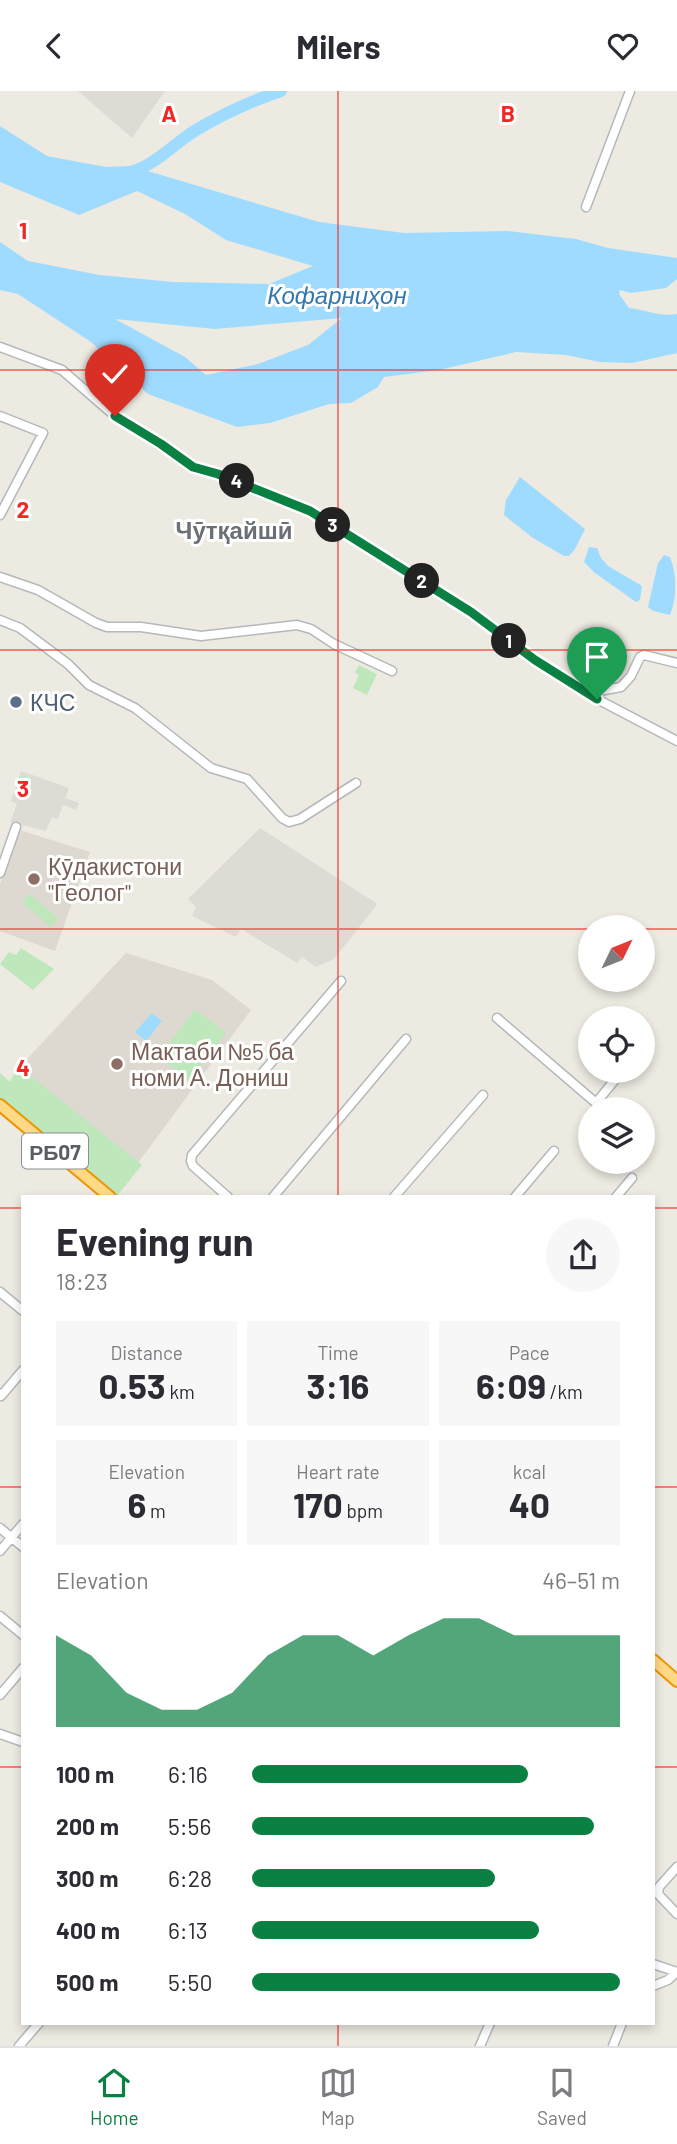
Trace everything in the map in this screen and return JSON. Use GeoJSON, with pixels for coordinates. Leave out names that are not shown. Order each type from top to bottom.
{"type":"FeatureCollection","features":[{"type":"Feature","properties":{"kind":"highway","name":"РБ07"},"geometry":{"type":"LineString","coordinates":[[0,1105],[108,1195]]}},
{"type":"Feature","properties":{"kind":"highway"},"geometry":{"type":"LineString","coordinates":[[655,1662],[677,1681]]}},
{"type":"Feature","properties":{"kind":"street"},"geometry":{"type":"LineString","coordinates":[[586,207],[630,91]]}},
{"type":"Feature","properties":{"kind":"street"},"geometry":{"type":"LineString","coordinates":[[0,347],[62,370],[115,416],[193,467],[242,483],[310,511],[471,612],[535,660],[597,699],[677,741]]}},
{"type":"Feature","properties":{"kind":"street"},"geometry":{"type":"LineString","coordinates":[[0,416],[43,433],[0,515]]}},
{"type":"Feature","properties":{"kind":"street"},"geometry":{"type":"LineString","coordinates":[[0,577],[38,590],[107,627],[141,627],[201,636],[297,625],[311,629],[334,645],[392,671]]}},
{"type":"Feature","properties":{"kind":"street"},"geometry":{"type":"LineString","coordinates":[[0,620],[20,628],[68,664],[89,685],[135,708],[211,768],[247,779],[282,818],[289,822],[300,819],[356,783]]}},
{"type":"Feature","properties":{"kind":"street"},"geometry":{"type":"LineString","coordinates":[[584,690],[599,691],[621,687],[631,676],[637,661],[644,655],[677,663]]}},
{"type":"Feature","properties":{"kind":"street"},"geometry":{"type":"LineString","coordinates":[[0,873],[16,827]]}},
{"type":"Feature","properties":{"kind":"street"},"geometry":{"type":"LineString","coordinates":[[226,1195],[194,1166],[192,1155],[341,981]]}},
{"type":"Feature","properties":{"kind":"street"},"geometry":{"type":"LineString","coordinates":[[497,1018],[596,1103],[612,1083]]}},
{"type":"Feature","properties":{"kind":"street"},"geometry":{"type":"LineString","coordinates":[[275,1195],[406,1039]]}},
{"type":"Feature","properties":{"kind":"street"},"geometry":{"type":"LineString","coordinates":[[396,1195],[483,1095]]}},
{"type":"Feature","properties":{"kind":"street"},"geometry":{"type":"LineString","coordinates":[[517,1195],[554,1151]]}},
{"type":"Feature","properties":{"kind":"street"},"geometry":{"type":"LineString","coordinates":[[618,1195],[632,1178]]}},
{"type":"Feature","properties":{"kind":"street"},"geometry":{"type":"LineString","coordinates":[[0,1292],[21,1309]]}},
{"type":"Feature","properties":{"kind":"street"},"geometry":{"type":"LineString","coordinates":[[0,1396],[21,1372]]}},
{"type":"Feature","properties":{"kind":"street"},"geometry":{"type":"LineString","coordinates":[[0,1551],[21,1526]]}},
{"type":"Feature","properties":{"kind":"street"},"geometry":{"type":"LineString","coordinates":[[0,1528],[21,1545]]}},
{"type":"Feature","properties":{"kind":"street"},"geometry":{"type":"LineString","coordinates":[[0,1616],[21,1633]]}},
{"type":"Feature","properties":{"kind":"street"},"geometry":{"type":"LineString","coordinates":[[0,1695],[21,1670]]}},
{"type":"Feature","properties":{"kind":"street"},"geometry":{"type":"LineString","coordinates":[[0,1734],[21,1741]]}},
{"type":"Feature","properties":{"kind":"street"},"geometry":{"type":"LineString","coordinates":[[677,1867],[659,1887],[658,1894],[677,1915]]}},
{"type":"Feature","properties":{"kind":"street"},"geometry":{"type":"LineString","coordinates":[[655,1965],[677,1972],[668,1980],[655,1985]]}},
{"type":"Feature","properties":{"kind":"street"},"geometry":{"type":"LineString","coordinates":[[19,2046],[36,2025]]}},
{"type":"Feature","properties":{"kind":"street"},"geometry":{"type":"LineString","coordinates":[[480,2046],[489,2025]]}},
{"type":"Feature","properties":{"kind":"street"},"geometry":{"type":"LineString","coordinates":[[613,2046],[621,2025]]}},
{"type":"Feature","properties":{"kind":"shaded area"},"geometry":{"type":"Polygon","coordinates":[[[78,91],[165,91],[132,138],[78,91]]]}},
{"type":"Feature","properties":{"kind":"shaded area"},"geometry":{"type":"Polygon","coordinates":[[[21,771],[69,788],[65,798],[79,803],[76,810],[63,805],[58,819],[52,817],[46,831],[10,822],[17,804],[11,801],[21,771]]]}},
{"type":"Feature","properties":{"kind":"shaded area"},"geometry":{"type":"Polygon","coordinates":[[[260,828],[376,903],[334,959],[316,967],[302,957],[297,963],[241,929],[236,937],[192,916],[196,907],[188,899],[260,828]]]}},
{"type":"Feature","properties":{"kind":"shaded area"},"geometry":{"type":"Polygon","coordinates":[[[19,830],[90,852],[55,951],[0,931],[0,884],[19,830]]]}},
{"type":"Feature","properties":{"kind":"shaded area","name":"Мактаби №5 ба номи А. Дониш"},"geometry":{"type":"Polygon","coordinates":[[[126,953],[212,980],[251,1010],[132,1171],[14,1073],[126,953]]]}},
{"type":"Feature","properties":{"kind":"green space"},"geometry":{"type":"Polygon","coordinates":[[[359,665],[377,674],[367,695],[353,688],[359,675],[355,672],[359,665]]]}},
{"type":"Feature","properties":{"kind":"green space"},"geometry":{"type":"Polygon","coordinates":[[[29,894],[58,918],[51,927],[22,903],[29,894]]]}},
{"type":"Feature","properties":{"kind":"green space"},"geometry":{"type":"Polygon","coordinates":[[[21,948],[54,969],[33,990],[0,964],[9,952],[16,955],[21,948]]]}},
{"type":"Feature","properties":{"kind":"green space"},"geometry":{"type":"Polygon","coordinates":[[[195,1009],[226,1033],[190,1080],[159,1057],[195,1009]]]}},
{"type":"Feature","properties":{"kind":"green space"},"geometry":{"type":"Polygon","coordinates":[[[18,1066],[142,1165],[118,1195],[109,1195],[0,1101],[0,1073],[10,1082],[18,1066]]]}},
{"type":"Feature","properties":{"kind":"water","name":"Кофарниҳон"},"geometry":{"type":"Polygon","coordinates":[[[0,126],[47,156],[106,167],[131,166],[319,222],[404,233],[508,231],[576,239],[608,248],[677,258],[677,279],[666,288],[631,293],[620,290],[619,294],[629,308],[659,314],[677,314],[677,353],[632,363],[516,352],[439,370],[384,377],[378,387],[351,403],[329,404],[270,423],[237,427],[148,394],[91,342],[18,294],[0,290],[0,242],[28,261],[100,275],[173,282],[269,284],[313,266],[226,240],[185,214],[137,191],[79,215],[0,182],[0,126]],[[342,318],[215,329],[115,319],[185,357],[206,375],[258,364],[308,345],[342,318]]]}},
{"type":"Feature","properties":{"kind":"water"},"geometry":{"type":"Polygon","coordinates":[[[520,477],[585,529],[569,556],[564,556],[533,538],[504,515],[506,500],[520,477]]]}},
{"type":"Feature","properties":{"kind":"water"},"geometry":{"type":"Polygon","coordinates":[[[589,547],[597,548],[608,566],[642,586],[640,600],[636,602],[584,562],[589,547]]]}},
{"type":"Feature","properties":{"kind":"water"},"geometry":{"type":"Polygon","coordinates":[[[664,555],[670,557],[675,578],[675,594],[670,615],[648,607],[658,563],[664,555]]]}},
{"type":"Feature","properties":{"kind":"water"},"geometry":{"type":"Polygon","coordinates":[[[152,1013],[162,1021],[146,1041],[135,1032],[152,1013]]]}},
{"type":"Feature","properties":{"kind":"waterway"},"geometry":{"type":"LineString","coordinates":[[125,173],[144,167],[216,119],[281,91]]}},
{"type":"Feature","properties":{"kind":"place","name":"КЧС"},"geometry":{"type":"Point","coordinates":[16,702]}},
{"type":"Feature","properties":{"kind":"place","name":"Кӯдакистони \"Геолог\""},"geometry":{"type":"Point","coordinates":[34,879]}},
{"type":"Feature","properties":{"kind":"place","name":"Мактаби №5 ба номи А. Дониш"},"geometry":{"type":"Point","coordinates":[117,1064]}},
{"type":"Feature","properties":{"kind":"district","name":"Чӯтқайшӣ"},"geometry":{"type":"Point","coordinates":[234,529]}},
{"type":"Feature","properties":{"kind":"route"},"geometry":{"type":"LineString","coordinates":[[115,416],[193,467],[290,501],[310,511],[471,612],[535,660],[597,699]]}}]}
